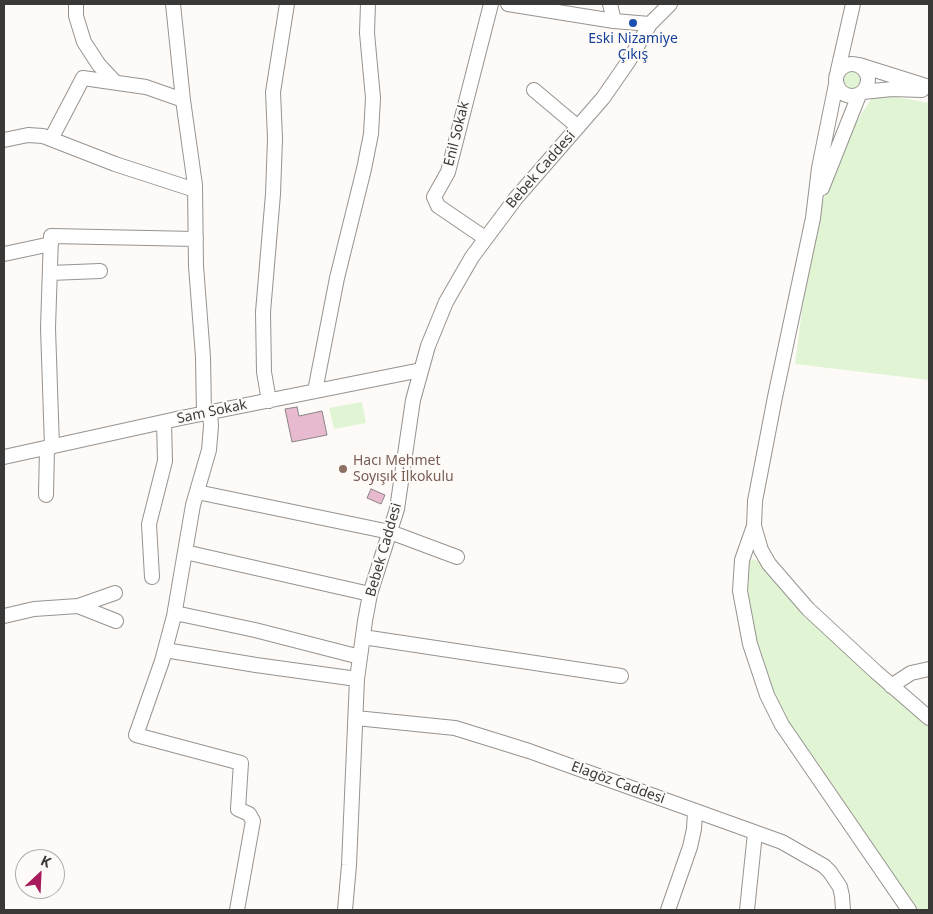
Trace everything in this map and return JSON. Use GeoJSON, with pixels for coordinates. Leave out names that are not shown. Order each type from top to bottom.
{"type":"FeatureCollection","features":[{"type":"Feature","properties":{"kind":"street"},"geometry":{"type":"LineString","coordinates":[[76,4],[76,16],[84,42],[99,65],[115,82]]}},
{"type":"Feature","properties":{"kind":"street"},"geometry":{"type":"LineString","coordinates":[[173,4],[182,100],[196,190],[196,266],[207,413],[211,426],[208,450],[185,552],[175,613],[165,650],[136,735],[241,763],[238,809],[249,814],[253,821],[237,910]]}},
{"type":"Feature","properties":{"kind":"street"},"geometry":{"type":"LineString","coordinates":[[268,401],[264,372],[263,312],[273,194],[275,139],[273,92],[287,4]]}},
{"type":"Feature","properties":{"kind":"street"},"geometry":{"type":"LineString","coordinates":[[315,391],[337,278],[371,134],[373,98],[367,33],[368,4]]}},
{"type":"Feature","properties":{"kind":"street","name":"Enil Sokak"},"geometry":{"type":"LineString","coordinates":[[485,238],[438,206],[434,197],[448,172],[490,4]]}},
{"type":"Feature","properties":{"kind":"street"},"geometry":{"type":"LineString","coordinates":[[508,4],[614,21],[650,24]]}},
{"type":"Feature","properties":{"kind":"street"},"geometry":{"type":"LineString","coordinates":[[610,4],[614,21]]}},
{"type":"Feature","properties":{"kind":"street","name":"Bebek Caddesi"},"geometry":{"type":"LineString","coordinates":[[345,910],[360,657],[370,594],[390,532],[400,493],[413,400],[421,370],[446,302],[464,269],[485,238],[534,175],[578,127],[616,81],[650,24],[670,4]]}},
{"type":"Feature","properties":{"kind":"street"},"geometry":{"type":"LineString","coordinates":[[853,4],[819,168],[813,218],[755,501],[754,526],[742,560],[740,591],[750,644],[767,695],[782,725],[909,910]]}},
{"type":"Feature","properties":{"kind":"street"},"geometry":{"type":"LineString","coordinates":[[859,65],[868,75],[868,85],[854,96],[841,92],[837,77],[842,67],[850,63],[859,65],[929,87]]}},
{"type":"Feature","properties":{"kind":"street"},"geometry":{"type":"LineString","coordinates":[[51,139],[83,78],[146,87],[182,100]]}},
{"type":"Feature","properties":{"kind":"street"},"geometry":{"type":"LineString","coordinates":[[860,93],[892,89],[929,91]]}},
{"type":"Feature","properties":{"kind":"street"},"geometry":{"type":"LineString","coordinates":[[534,90],[578,127]]}},
{"type":"Feature","properties":{"kind":"street"},"geometry":{"type":"LineString","coordinates":[[813,218],[830,168],[860,93]]}},
{"type":"Feature","properties":{"kind":"street"},"geometry":{"type":"LineString","coordinates":[[4,140],[36,135],[115,164],[196,190]]}},
{"type":"Feature","properties":{"kind":"street"},"geometry":{"type":"LineString","coordinates":[[46,495],[50,447],[48,328],[51,236],[196,239]]}},
{"type":"Feature","properties":{"kind":"street"},"geometry":{"type":"LineString","coordinates":[[4,254],[51,244]]}},
{"type":"Feature","properties":{"kind":"street"},"geometry":{"type":"LineString","coordinates":[[50,273],[100,271]]}},
{"type":"Feature","properties":{"kind":"street","name":"Sam Sokak"},"geometry":{"type":"LineString","coordinates":[[4,457],[207,413],[421,370]]}},
{"type":"Feature","properties":{"kind":"street"},"geometry":{"type":"LineString","coordinates":[[152,577],[149,524],[164,461],[164,422]]}},
{"type":"Feature","properties":{"kind":"street"},"geometry":{"type":"LineString","coordinates":[[197,492],[390,532],[457,557]]}},
{"type":"Feature","properties":{"kind":"street"},"geometry":{"type":"LineString","coordinates":[[754,526],[761,550],[774,571],[808,609],[891,686],[929,718]]}},
{"type":"Feature","properties":{"kind":"street"},"geometry":{"type":"LineString","coordinates":[[185,552],[370,594]]}},
{"type":"Feature","properties":{"kind":"street"},"geometry":{"type":"LineString","coordinates":[[4,616],[34,609],[78,606],[115,594]]}},
{"type":"Feature","properties":{"kind":"street"},"geometry":{"type":"LineString","coordinates":[[78,606],[116,621]]}},
{"type":"Feature","properties":{"kind":"street"},"geometry":{"type":"LineString","coordinates":[[175,613],[255,630],[360,657]]}},
{"type":"Feature","properties":{"kind":"street"},"geometry":{"type":"LineString","coordinates":[[363,637],[621,676]]}},
{"type":"Feature","properties":{"kind":"street"},"geometry":{"type":"LineString","coordinates":[[165,650],[358,679]]}},
{"type":"Feature","properties":{"kind":"street"},"geometry":{"type":"LineString","coordinates":[[891,686],[911,673],[929,669]]}},
{"type":"Feature","properties":{"kind":"street","name":"Elagöz Caddesi"},"geometry":{"type":"LineString","coordinates":[[356,718],[455,728],[529,751],[782,842],[824,866],[840,887],[843,910]]}},
{"type":"Feature","properties":{"kind":"street"},"geometry":{"type":"LineString","coordinates":[[668,910],[690,847],[694,829],[694,811]]}},
{"type":"Feature","properties":{"kind":"street"},"geometry":{"type":"LineString","coordinates":[[747,910],[755,833]]}},
{"type":"Feature","properties":{"kind":"green space"},"geometry":{"type":"Polygon","coordinates":[[[852,70],[859,73],[862,80],[859,87],[852,90],[845,87],[842,80],[845,73],[852,70]]]}},
{"type":"Feature","properties":{"kind":"green space"},"geometry":{"type":"Polygon","coordinates":[[[875,93],[929,103],[929,380],[795,364],[806,280],[826,190],[849,134],[875,93]]]}},
{"type":"Feature","properties":{"kind":"green space"},"geometry":{"type":"Polygon","coordinates":[[[362,402],[366,423],[334,429],[329,408],[362,402]]]}},
{"type":"Feature","properties":{"kind":"green space"},"geometry":{"type":"Polygon","coordinates":[[[753,559],[758,561],[775,583],[929,710],[929,910],[914,910],[816,767],[773,698],[746,606],[748,561],[753,559]]]}},
{"type":"Feature","properties":{"kind":"building"},"geometry":{"type":"Polygon","coordinates":[[[297,407],[299,416],[322,411],[327,435],[292,442],[285,409],[297,407]]]}},
{"type":"Feature","properties":{"kind":"building"},"geometry":{"type":"Polygon","coordinates":[[[371,489],[385,495],[381,504],[367,498],[371,489]]]}},
{"type":"Feature","properties":{"kind":"place","name":"Eski Nizamiye Çıkış"},"geometry":{"type":"Point","coordinates":[633,23]}},
{"type":"Feature","properties":{"kind":"place","name":"Hacı Mehmet Soyışık İlkokulu"},"geometry":{"type":"Point","coordinates":[343,469]}}]}
